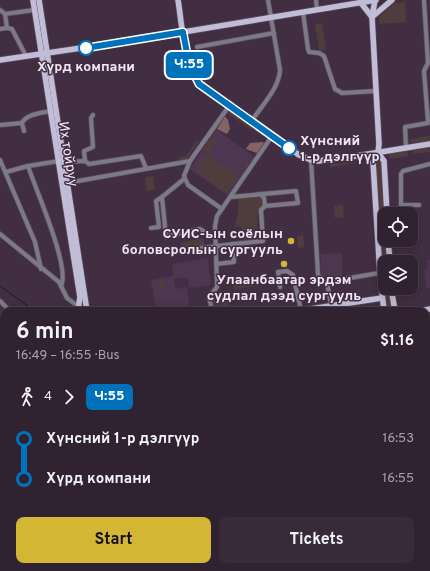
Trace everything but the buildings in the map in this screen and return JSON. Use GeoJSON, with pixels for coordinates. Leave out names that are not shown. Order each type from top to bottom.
{"type":"FeatureCollection","features":[{"type":"Feature","properties":{"kind":"main road","name":"Их тойруу"},"geometry":{"type":"LineString","coordinates":[[33,0],[44,54],[61,161],[80,297],[79,307]]}},
{"type":"Feature","properties":{"kind":"main road","name":"Их тойруу"},"geometry":{"type":"LineString","coordinates":[[39,0],[50,111],[67,183],[86,307]]}},
{"type":"Feature","properties":{"kind":"main road"},"geometry":{"type":"LineString","coordinates":[[178,0],[189,64],[195,79],[207,91],[298,155],[318,161],[430,144]]}},
{"type":"Feature","properties":{"kind":"main road"},"geometry":{"type":"LineString","coordinates":[[0,60],[183,32],[362,1],[376,0],[372,17],[378,153],[373,162],[378,254],[389,254],[388,247]]}},
{"type":"Feature","properties":{"kind":"main road"},"geometry":{"type":"LineString","coordinates":[[372,17],[392,0]]}},
{"type":"Feature","properties":{"kind":"main road"},"geometry":{"type":"LineString","coordinates":[[362,1],[372,17]]}},
{"type":"Feature","properties":{"kind":"main road"},"geometry":{"type":"LineString","coordinates":[[378,153],[384,161],[387,207]]}},
{"type":"Feature","properties":{"kind":"main road"},"geometry":{"type":"LineString","coordinates":[[382,295],[383,307]]}},
{"type":"Feature","properties":{"kind":"main road"},"geometry":{"type":"LineString","coordinates":[[392,295],[394,307]]}},
{"type":"Feature","properties":{"kind":"main road"},"geometry":{"type":"LineString","coordinates":[[333,307],[382,298]]}},
{"type":"Feature","properties":{"kind":"street"},"geometry":{"type":"LineString","coordinates":[[250,122],[280,77],[268,0]]}},
{"type":"Feature","properties":{"kind":"street"},"geometry":{"type":"LineString","coordinates":[[316,0],[317,10]]}},
{"type":"Feature","properties":{"kind":"street"},"geometry":{"type":"LineString","coordinates":[[406,147],[405,127],[428,123],[429,121],[424,71],[428,63],[424,0]]}},
{"type":"Feature","properties":{"kind":"street"},"geometry":{"type":"LineString","coordinates":[[0,10],[5,15],[8,28]]}},
{"type":"Feature","properties":{"kind":"street"},"geometry":{"type":"LineString","coordinates":[[0,19],[5,15],[34,10]]}},
{"type":"Feature","properties":{"kind":"street"},"geometry":{"type":"LineString","coordinates":[[303,12],[308,49],[310,52],[319,53],[324,56],[335,89],[342,93],[376,91]]}},
{"type":"Feature","properties":{"kind":"street"},"geometry":{"type":"LineString","coordinates":[[0,29],[12,29],[26,56]]}},
{"type":"Feature","properties":{"kind":"street"},"geometry":{"type":"LineString","coordinates":[[197,47],[274,33]]}},
{"type":"Feature","properties":{"kind":"street"},"geometry":{"type":"LineString","coordinates":[[151,228],[159,227],[156,201],[184,179],[190,161],[229,106]]}},
{"type":"Feature","properties":{"kind":"street"},"geometry":{"type":"LineString","coordinates":[[0,125],[22,123],[32,115],[50,111]]}},
{"type":"Feature","properties":{"kind":"street"},"geometry":{"type":"LineString","coordinates":[[85,161],[84,151],[93,147],[92,115]]}},
{"type":"Feature","properties":{"kind":"street"},"geometry":{"type":"LineString","coordinates":[[22,123],[24,131]]}},
{"type":"Feature","properties":{"kind":"street"},"geometry":{"type":"LineString","coordinates":[[211,307],[209,297],[217,287],[215,223],[222,209],[272,136]]}},
{"type":"Feature","properties":{"kind":"street"},"geometry":{"type":"LineString","coordinates":[[6,172],[28,166],[61,161],[85,161],[89,164],[141,156],[146,168]]}},
{"type":"Feature","properties":{"kind":"street"},"geometry":{"type":"LineString","coordinates":[[0,160],[36,242],[41,268]]}},
{"type":"Feature","properties":{"kind":"street"},"geometry":{"type":"LineString","coordinates":[[311,160],[318,274],[320,279],[327,282],[378,273]]}},
{"type":"Feature","properties":{"kind":"street"},"geometry":{"type":"LineString","coordinates":[[67,183],[190,161]]}},
{"type":"Feature","properties":{"kind":"street"},"geometry":{"type":"LineString","coordinates":[[419,206],[401,206],[401,174],[403,171],[430,164]]}},
{"type":"Feature","properties":{"kind":"street"},"geometry":{"type":"LineString","coordinates":[[28,166],[58,250],[63,281],[61,286]]}},
{"type":"Feature","properties":{"kind":"street"},"geometry":{"type":"LineString","coordinates":[[184,179],[188,185],[222,209]]}},
{"type":"Feature","properties":{"kind":"street"},"geometry":{"type":"LineString","coordinates":[[172,252],[215,245],[263,241],[261,210],[265,206],[298,203],[296,192],[230,197]]}},
{"type":"Feature","properties":{"kind":"street"},"geometry":{"type":"LineString","coordinates":[[262,194],[265,206]]}},
{"type":"Feature","properties":{"kind":"street"},"geometry":{"type":"LineString","coordinates":[[162,197],[167,237],[200,229],[215,238]]}},
{"type":"Feature","properties":{"kind":"street"},"geometry":{"type":"LineString","coordinates":[[0,234],[61,286],[68,300],[77,307]]}},
{"type":"Feature","properties":{"kind":"street"},"geometry":{"type":"LineString","coordinates":[[216,264],[234,262],[233,244]]}},
{"type":"Feature","properties":{"kind":"street"},"geometry":{"type":"LineString","coordinates":[[280,287],[278,272],[287,271],[293,275],[298,307]]}},
{"type":"Feature","properties":{"kind":"street"},"geometry":{"type":"LineString","coordinates":[[327,282],[333,307]]}},
{"type":"Feature","properties":{"kind":"shaded area"},"geometry":{"type":"Polygon","coordinates":[[[405,2],[406,22],[379,24],[379,17],[394,4],[405,2]]]}},
{"type":"Feature","properties":{"kind":"shaded area"},"geometry":{"type":"Polygon","coordinates":[[[322,23],[326,50],[319,51],[315,24],[322,23]]]}},
{"type":"Feature","properties":{"kind":"shaded area"},"geometry":{"type":"Polygon","coordinates":[[[195,70],[199,70],[206,79],[206,86],[202,83],[195,70]]]}},
{"type":"Feature","properties":{"kind":"shaded area"},"geometry":{"type":"Polygon","coordinates":[[[231,112],[254,128],[252,130],[227,113],[231,112]]]}},
{"type":"Feature","properties":{"kind":"shaded area"},"geometry":{"type":"Polygon","coordinates":[[[225,116],[228,120],[230,129],[227,134],[217,129],[225,116]]]}},
{"type":"Feature","properties":{"kind":"shaded area"},"geometry":{"type":"Polygon","coordinates":[[[260,122],[282,137],[281,139],[259,124],[260,122]]]}},
{"type":"Feature","properties":{"kind":"shaded area"},"geometry":{"type":"Polygon","coordinates":[[[216,129],[255,157],[228,196],[190,169],[216,129]]]}},
{"type":"Feature","properties":{"kind":"shaded area"},"geometry":{"type":"Polygon","coordinates":[[[430,136],[430,141],[411,143],[410,139],[430,136]]]}},
{"type":"Feature","properties":{"kind":"shaded area"},"geometry":{"type":"Polygon","coordinates":[[[211,137],[217,142],[209,154],[202,150],[211,137]]]}},
{"type":"Feature","properties":{"kind":"shaded area"},"geometry":{"type":"Polygon","coordinates":[[[283,138],[305,154],[317,157],[304,155],[281,140],[283,138]]]}},
{"type":"Feature","properties":{"kind":"shaded area"},"geometry":{"type":"Polygon","coordinates":[[[197,140],[199,141],[187,159],[179,160],[179,157],[186,156],[197,140]]]}},
{"type":"Feature","properties":{"kind":"shaded area"},"geometry":{"type":"Polygon","coordinates":[[[250,143],[264,143],[257,153],[246,149],[250,143]]]}},
{"type":"Feature","properties":{"kind":"shaded area"},"geometry":{"type":"Polygon","coordinates":[[[430,147],[430,152],[413,154],[413,150],[430,147]]]}},
{"type":"Feature","properties":{"kind":"shaded area"},"geometry":{"type":"Polygon","coordinates":[[[408,151],[408,156],[389,159],[389,154],[408,151]]]}},
{"type":"Feature","properties":{"kind":"shaded area"},"geometry":{"type":"Polygon","coordinates":[[[210,156],[236,175],[236,182],[229,191],[223,191],[197,173],[197,167],[203,158],[210,156]]]}},
{"type":"Feature","properties":{"kind":"shaded area"},"geometry":{"type":"Polygon","coordinates":[[[377,158],[383,162],[384,207],[378,207],[375,162],[377,158]]]}},
{"type":"Feature","properties":{"kind":"shaded area"},"geometry":{"type":"Polygon","coordinates":[[[356,163],[330,167],[330,164],[356,163]]]}},
{"type":"Feature","properties":{"kind":"shaded area"},"geometry":{"type":"Polygon","coordinates":[[[153,176],[155,190],[147,191],[145,177],[153,176]]]}},
{"type":"Feature","properties":{"kind":"shaded area"},"geometry":{"type":"Polygon","coordinates":[[[261,195],[262,206],[259,209],[260,213],[257,214],[258,239],[243,240],[241,226],[235,227],[238,212],[238,198],[261,195]]]}},
{"type":"Feature","properties":{"kind":"shaded area"},"geometry":{"type":"Polygon","coordinates":[[[343,205],[344,217],[335,218],[334,206],[343,205]]]}},
{"type":"Feature","properties":{"kind":"shaded area"},"geometry":{"type":"Polygon","coordinates":[[[303,235],[304,247],[298,248],[297,236],[303,235]]]}},
{"type":"Feature","properties":{"kind":"shaded area"},"geometry":{"type":"Polygon","coordinates":[[[203,238],[205,245],[181,249],[181,243],[203,238]]]}},
{"type":"Feature","properties":{"kind":"shaded area"},"geometry":{"type":"Polygon","coordinates":[[[381,247],[387,247],[388,255],[381,255],[381,247]]]}},
{"type":"Feature","properties":{"kind":"shaded area"},"geometry":{"type":"Polygon","coordinates":[[[342,253],[342,277],[322,277],[320,254],[342,253]]]}},
{"type":"Feature","properties":{"kind":"shaded area"},"geometry":{"type":"Polygon","coordinates":[[[208,258],[211,285],[189,288],[187,277],[174,279],[176,289],[187,287],[190,307],[155,307],[151,280],[173,276],[172,264],[208,258]]]}},
{"type":"Feature","properties":{"kind":"shaded area"},"geometry":{"type":"Polygon","coordinates":[[[427,260],[430,260],[430,288],[426,288],[424,270],[428,268],[427,260]]]}},
{"type":"Feature","properties":{"kind":"shaded area"},"geometry":{"type":"Polygon","coordinates":[[[164,279],[166,290],[160,291],[158,280],[164,279]]]}},
{"type":"Feature","properties":{"kind":"shaded area"},"geometry":{"type":"Polygon","coordinates":[[[259,279],[260,285],[234,290],[233,283],[259,279]]]}},
{"type":"Feature","properties":{"kind":"shaded area"},"geometry":{"type":"Polygon","coordinates":[[[220,291],[223,298],[228,298],[229,307],[214,307],[212,299],[220,291]]]}},
{"type":"Feature","properties":{"kind":"shaded area"},"geometry":{"type":"Polygon","coordinates":[[[384,295],[391,295],[392,307],[385,307],[384,295]]]}},
{"type":"Feature","properties":{"kind":"waterway"},"geometry":{"type":"LineString","coordinates":[[0,286],[29,307]]}},
{"type":"Feature","properties":{"kind":"bus line","name":"Ч:55"},"geometry":{"type":"LineString","coordinates":[[86,48],[183,32],[189,64],[195,79],[199,84],[250,122],[289,148]]}},
{"type":"Feature","properties":{"kind":"place","name":"Хүрд компани"},"geometry":{"type":"Point","coordinates":[86,48]}},
{"type":"Feature","properties":{"kind":"place","name":"Хүнсний 1-р дэлгүүр"},"geometry":{"type":"Point","coordinates":[289,148]}},
{"type":"Feature","properties":{"kind":"place","name":"СУИС-ын соёлын боловсролын сургууль"},"geometry":{"type":"Point","coordinates":[291,241]}},
{"type":"Feature","properties":{"kind":"place","name":"Улаанбаатар эрдэм судлал дээд сургууль"},"geometry":{"type":"Point","coordinates":[284,264]}}]}
